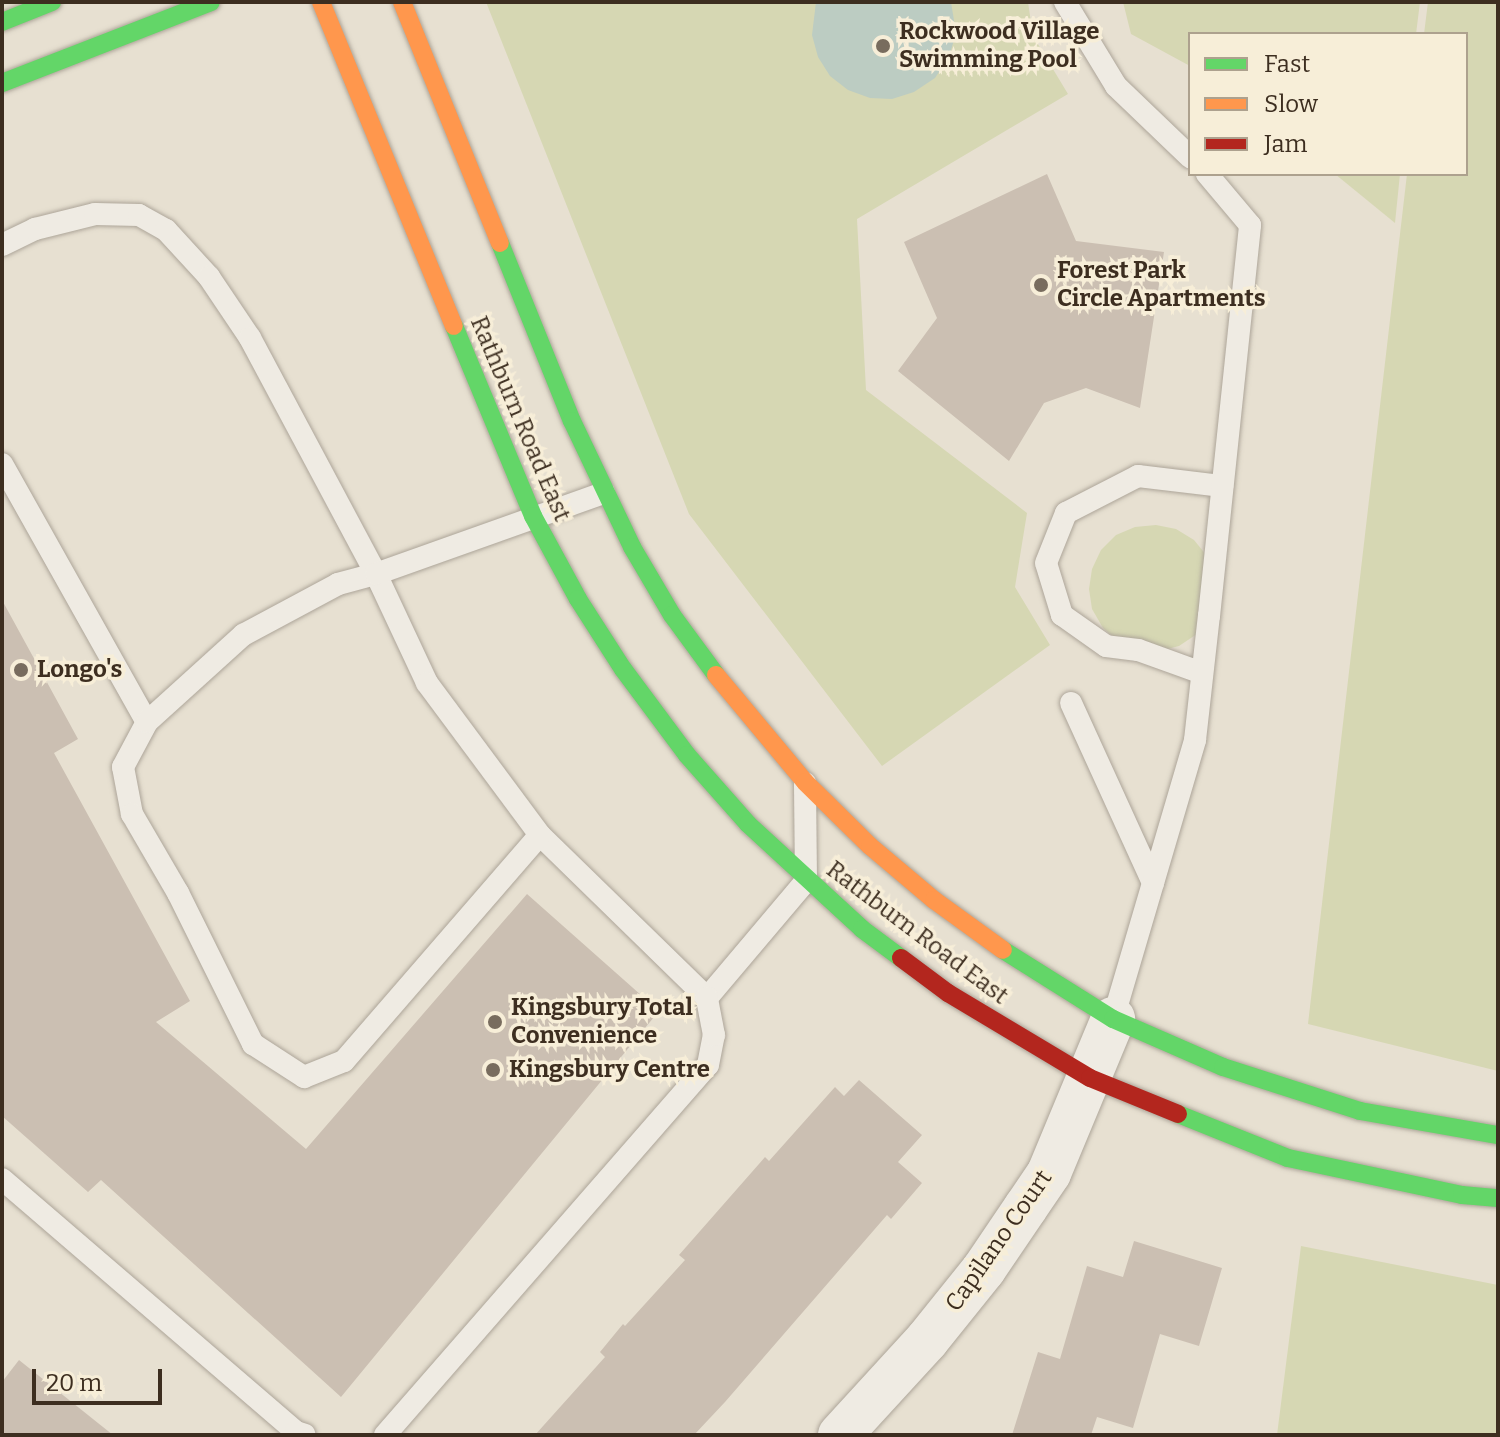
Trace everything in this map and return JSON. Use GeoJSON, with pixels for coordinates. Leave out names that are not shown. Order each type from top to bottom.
{"type":"FeatureCollection","features":[{"type":"Feature","properties":{"kind":"street"},"geometry":{"type":"LineString","coordinates":[[2,22],[52,2]]}},
{"type":"Feature","properties":{"kind":"street"},"geometry":{"type":"LineString","coordinates":[[2,83],[211,2]]}},
{"type":"Feature","properties":{"kind":"street","name":"Rathburn Road East"},"geometry":{"type":"LineString","coordinates":[[321,2],[533,516],[578,599],[662,724],[748,824],[806,881],[862,929],[948,993],[1090,1078],[1288,1158],[1432,1189],[1498,1198]]}},
{"type":"Feature","properties":{"kind":"street","name":"Rathburn Road East"},"geometry":{"type":"LineString","coordinates":[[402,2],[604,493],[672,615],[746,714],[805,782],[870,846],[934,900],[1035,973],[1113,1019],[1223,1067],[1360,1111],[1498,1135]]}},
{"type":"Feature","properties":{"kind":"street","name":"Capilano Court"},"geometry":{"type":"LineString","coordinates":[[840,1435],[927,1340],[984,1269],[1049,1173],[1113,1019]]}},
{"type":"Feature","properties":{"kind":"lane"},"geometry":{"type":"LineString","coordinates":[[1065,2],[1116,86],[1188,155]]}},
{"type":"Feature","properties":{"kind":"lane"},"geometry":{"type":"LineString","coordinates":[[1113,1019],[1195,740],[1250,225],[1209,176]]}},
{"type":"Feature","properties":{"kind":"lane"},"geometry":{"type":"LineString","coordinates":[[2,245],[35,229],[95,214],[139,215],[166,230],[209,277],[250,338],[376,574],[427,683],[540,835],[707,998],[714,1035],[708,1065],[385,1435]]}},
{"type":"Feature","properties":{"kind":"lane"},"geometry":{"type":"LineString","coordinates":[[2,464],[147,722]]}},
{"type":"Feature","properties":{"kind":"lane"},"geometry":{"type":"LineString","coordinates":[[1202,673],[1138,650],[1106,646],[1062,615],[1046,563],[1066,513],[1138,476],[1222,486]]}},
{"type":"Feature","properties":{"kind":"lane"},"geometry":{"type":"LineString","coordinates":[[540,835],[344,1061],[304,1077],[253,1044],[178,893],[132,814],[123,767],[147,722],[243,635],[338,584],[376,574],[604,493]]}},
{"type":"Feature","properties":{"kind":"lane"},"geometry":{"type":"LineString","coordinates":[[1071,703],[1153,883]]}},
{"type":"Feature","properties":{"kind":"lane"},"geometry":{"type":"LineString","coordinates":[[707,998],[806,881],[805,782]]}},
{"type":"Feature","properties":{"kind":"lane"},"geometry":{"type":"LineString","coordinates":[[2,1179],[296,1432],[305,1435]]}},
{"type":"Feature","properties":{"kind":"green space"},"geometry":{"type":"Polygon","coordinates":[[[486,2],[1028,2],[1033,36],[1068,94],[857,219],[866,390],[1027,513],[1015,587],[1050,645],[882,766],[689,514],[486,2]]]}},
{"type":"Feature","properties":{"kind":"green space"},"geometry":{"type":"Polygon","coordinates":[[[1123,2],[1420,2],[1416,32],[1188,32],[1188,65],[1131,34],[1123,2]]]}},
{"type":"Feature","properties":{"kind":"green space"},"geometry":{"type":"Polygon","coordinates":[[[1428,2],[1498,2],[1498,1071],[1308,1024],[1407,176],[1468,176],[1468,32],[1424,32],[1428,2]]]}},
{"type":"Feature","properties":{"kind":"green space"},"geometry":{"type":"Polygon","coordinates":[[[1337,176],[1400,176],[1395,223],[1337,176]]]}},
{"type":"Feature","properties":{"kind":"green space"},"geometry":{"type":"Polygon","coordinates":[[[1156,525],[1176,529],[1194,540],[1207,556],[1197,634],[1179,646],[1159,651],[1119,642],[1103,628],[1092,609],[1089,589],[1092,569],[1101,550],[1116,535],[1135,527],[1156,525]]]}},
{"type":"Feature","properties":{"kind":"green space"},"geometry":{"type":"Polygon","coordinates":[[[1301,1246],[1498,1285],[1498,1435],[1277,1435],[1301,1246]]]}},
{"type":"Feature","properties":{"kind":"shaded area","name":"Rockwood Village Swimming Pool"},"geometry":{"type":"Polygon","coordinates":[[[816,2],[951,2],[956,33],[949,57],[935,78],[914,92],[892,99],[870,98],[848,90],[830,76],[818,57],[812,35],[816,2]]]}},
{"type":"Feature","properties":{"kind":"building","name":"Forest Park Circle Apartments"},"geometry":{"type":"Polygon","coordinates":[[[1047,174],[1076,241],[1164,252],[1140,408],[1086,388],[1044,403],[1009,461],[898,371],[937,318],[904,242],[1047,174]]]}},
{"type":"Feature","properties":{"kind":"building","name":"Kingsbury Centre"},"geometry":{"type":"Polygon","coordinates":[[[2,600],[78,739],[54,753],[190,1001],[156,1022],[306,1149],[527,894],[659,1011],[341,1397],[101,1180],[88,1192],[2,1116],[2,600]]]}},
{"type":"Feature","properties":{"kind":"building"},"geometry":{"type":"Polygon","coordinates":[[[859,1080],[922,1135],[898,1162],[922,1183],[891,1219],[887,1215],[725,1402],[694,1435],[535,1435],[605,1357],[600,1352],[685,1260],[679,1255],[765,1157],[769,1161],[835,1087],[844,1096],[859,1080]]]}},
{"type":"Feature","properties":{"kind":"building"},"geometry":{"type":"Polygon","coordinates":[[[1134,1241],[1222,1268],[1199,1346],[1160,1334],[1133,1428],[1097,1417],[1091,1435],[1012,1435],[1038,1352],[1060,1359],[1087,1266],[1123,1277],[1134,1241]]]}},
{"type":"Feature","properties":{"kind":"building"},"geometry":{"type":"Polygon","coordinates":[[[19,1360],[113,1435],[2,1435],[2,1382],[19,1360]]]}},
{"type":"Feature","properties":{"kind":"traffic: fast"},"geometry":{"type":"LineString","coordinates":[[2,22],[52,2]]}},
{"type":"Feature","properties":{"kind":"traffic: fast"},"geometry":{"type":"LineString","coordinates":[[2,83],[211,2]]}},
{"type":"Feature","properties":{"kind":"traffic: fast"},"geometry":{"type":"LineString","coordinates":[[500,243],[572,421],[632,547],[672,615],[716,675]]}},
{"type":"Feature","properties":{"kind":"traffic: fast"},"geometry":{"type":"LineString","coordinates":[[454,326],[533,516],[578,599],[623,669],[687,755],[748,824],[862,929],[901,958]]}},
{"type":"Feature","properties":{"kind":"traffic: fast"},"geometry":{"type":"LineString","coordinates":[[1003,950],[1113,1019],[1223,1067],[1360,1111],[1498,1135]]}},
{"type":"Feature","properties":{"kind":"traffic: fast"},"geometry":{"type":"LineString","coordinates":[[1178,1114],[1288,1158],[1462,1195],[1498,1198]]}},
{"type":"Feature","properties":{"kind":"traffic: slow"},"geometry":{"type":"LineString","coordinates":[[321,2],[454,326]]}},
{"type":"Feature","properties":{"kind":"traffic: slow"},"geometry":{"type":"LineString","coordinates":[[402,2],[500,243]]}},
{"type":"Feature","properties":{"kind":"traffic: slow"},"geometry":{"type":"LineString","coordinates":[[716,675],[805,782],[870,846],[934,900],[1003,950]]}},
{"type":"Feature","properties":{"kind":"traffic: jam"},"geometry":{"type":"LineString","coordinates":[[901,958],[948,993],[1090,1078],[1178,1114]]}},
{"type":"Feature","properties":{"kind":"place","name":"Rockwood Village Swimming Pool"},"geometry":{"type":"Point","coordinates":[883,46]}},
{"type":"Feature","properties":{"kind":"place","name":"Forest Park Circle Apartments"},"geometry":{"type":"Point","coordinates":[1041,285]}},
{"type":"Feature","properties":{"kind":"place","name":"Longo's"},"geometry":{"type":"Point","coordinates":[21,670]}},
{"type":"Feature","properties":{"kind":"place","name":"Kingsbury Total Convenience"},"geometry":{"type":"Point","coordinates":[495,1022]}},
{"type":"Feature","properties":{"kind":"place","name":"Kingsbury Centre"},"geometry":{"type":"Point","coordinates":[493,1070]}}]}
